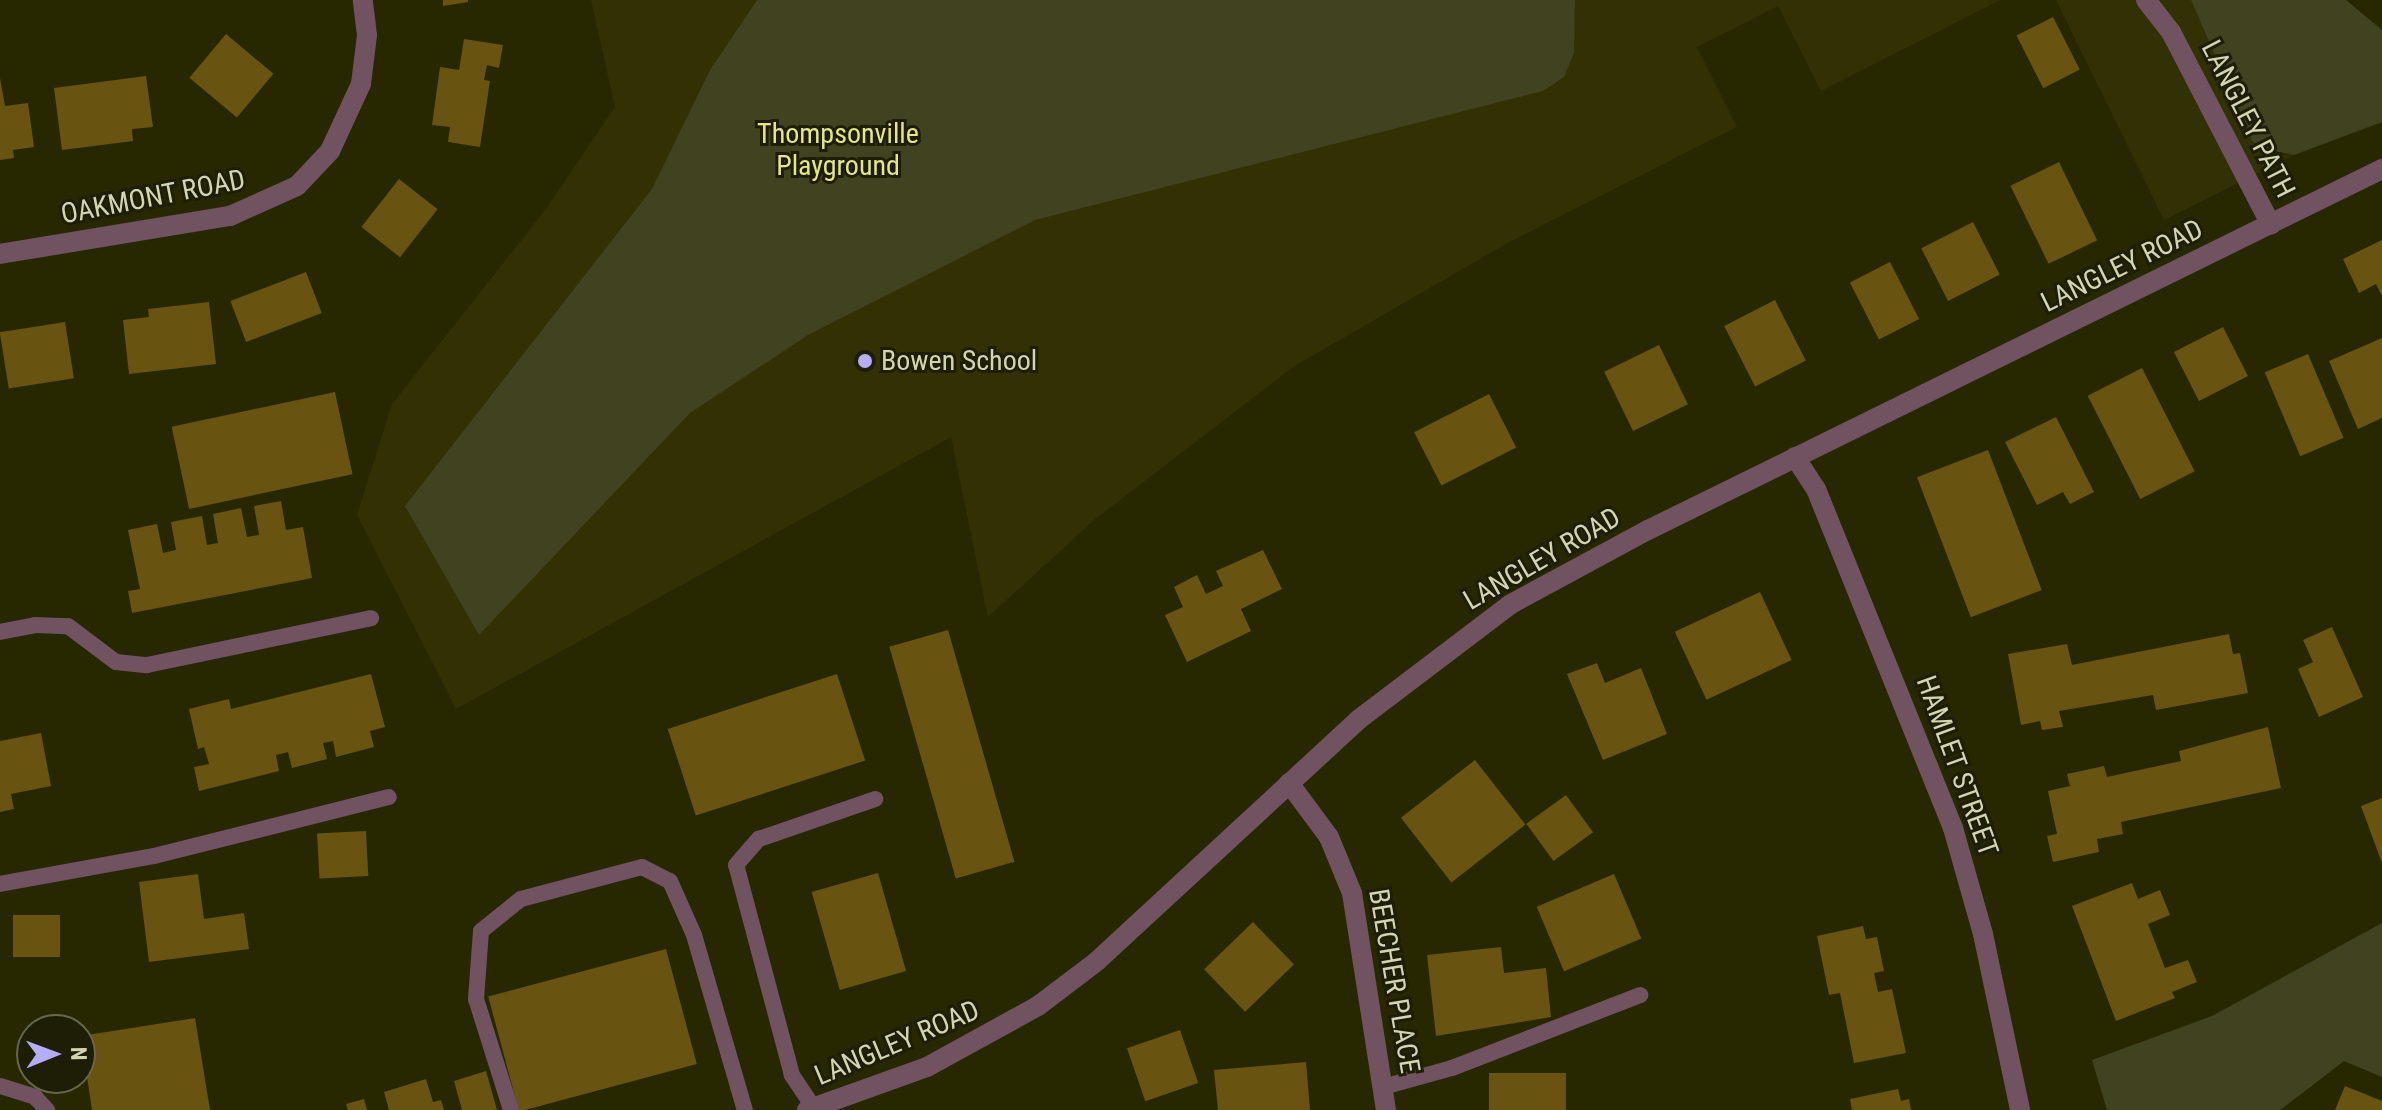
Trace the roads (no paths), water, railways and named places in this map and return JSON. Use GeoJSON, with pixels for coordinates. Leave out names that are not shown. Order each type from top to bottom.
{"type":"FeatureCollection","features":[{"type":"Feature","properties":{"kind":"street","name":"OAKMONT ROAD"},"geometry":{"type":"LineString","coordinates":[[0,254],[230,216],[297,186],[330,151],[361,84],[367,35],[363,0]]}},
{"type":"Feature","properties":{"kind":"street","name":"LANGLEY PATH"},"geometry":{"type":"LineString","coordinates":[[2146,0],[2171,32],[2271,225]]}},
{"type":"Feature","properties":{"kind":"street","name":"LANGLEY ROAD"},"geometry":{"type":"LineString","coordinates":[[811,1109],[927,1067],[1038,1006],[1096,962],[1392,691],[1511,604],[1795,457],[2382,169]]}},
{"type":"Feature","properties":{"kind":"street","name":"HAMLET STREET"},"geometry":{"type":"LineString","coordinates":[[1795,457],[1816,489],[1953,828],[1983,934],[2020,1110]]}},
{"type":"Feature","properties":{"kind":"street","name":"BEECHER PLACE"},"geometry":{"type":"LineString","coordinates":[[1289,783],[1329,837],[1352,893],[1386,1110]]}},
{"type":"Feature","properties":{"kind":"lane"},"geometry":{"type":"LineString","coordinates":[[0,632],[35,625],[68,626],[116,662],[147,665],[371,618]]}},
{"type":"Feature","properties":{"kind":"lane"},"geometry":{"type":"LineString","coordinates":[[0,884],[165,854],[389,797]]}},
{"type":"Feature","properties":{"kind":"lane"},"geometry":{"type":"LineString","coordinates":[[811,1109],[792,1075],[736,865],[759,839],[875,799]]}},
{"type":"Feature","properties":{"kind":"lane"},"geometry":{"type":"LineString","coordinates":[[511,1110],[476,999],[481,931],[521,899],[642,867],[670,881],[694,935],[745,1110]]}},
{"type":"Feature","properties":{"kind":"lane"},"geometry":{"type":"LineString","coordinates":[[1383,1087],[1452,1068],[1640,995]]}},
{"type":"Feature","properties":{"kind":"lane"},"geometry":{"type":"LineString","coordinates":[[0,1086],[35,1097],[47,1110]]}},
{"type":"Feature","properties":{"kind":"place","name":"Bowen School"},"geometry":{"type":"Point","coordinates":[865,361]}},
{"type":"Feature","properties":{"kind":"park label","name":"Thompsonville Playground"},"geometry":{"type":"Point","coordinates":[838,150]}}]}
